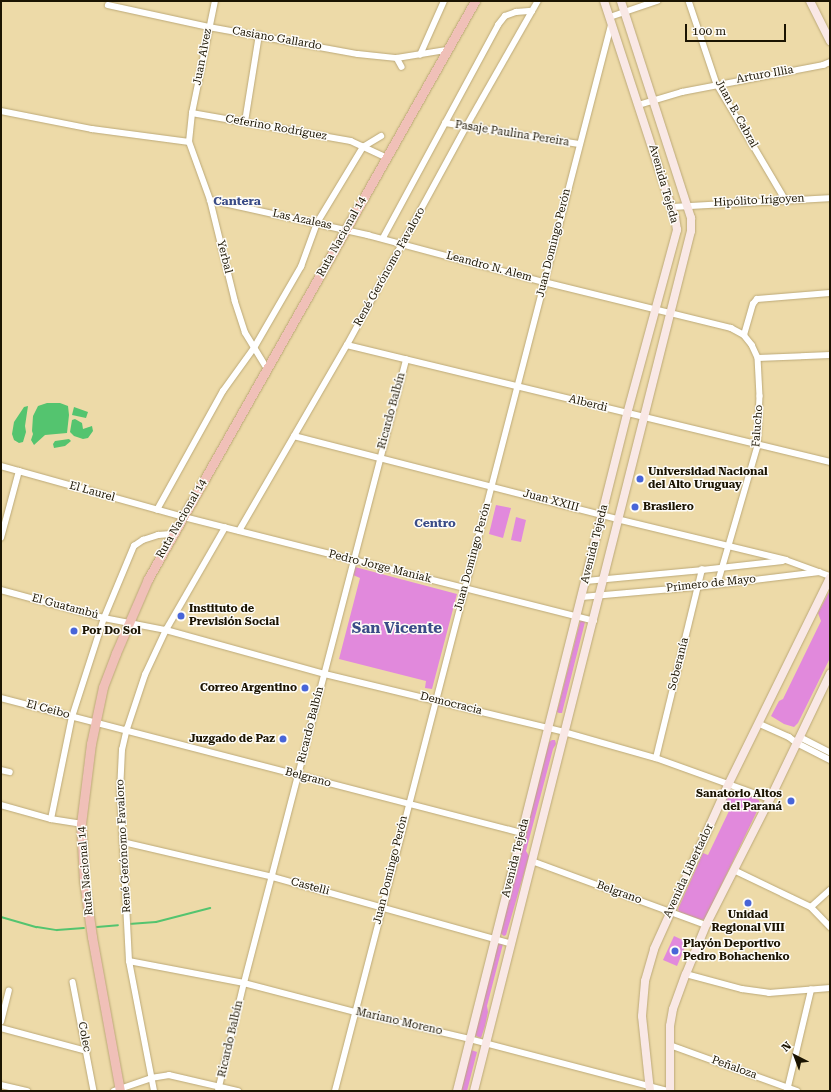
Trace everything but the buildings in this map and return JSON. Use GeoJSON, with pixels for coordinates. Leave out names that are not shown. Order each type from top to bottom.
{"type":"FeatureCollection","features":[{"type":"Feature","properties":{"kind":"highway","name":"Ruta Nacional 14"},"geometry":{"type":"LineString","coordinates":[[117,1090],[84,881],[81,824],[95,723],[104,687],[128,623],[148,579],[475,1]]}},
{"type":"Feature","properties":{"kind":"main road","name":"Avenida Tejeda"},"geometry":{"type":"LineString","coordinates":[[457,1091],[627,414],[676,230],[675,218],[604,1]]}},
{"type":"Feature","properties":{"kind":"main road","name":"Avenida Tejeda"},"geometry":{"type":"LineString","coordinates":[[474,1091],[510,942],[594,621],[617,519],[691,231],[691,218],[621,1]]}},
{"type":"Feature","properties":{"kind":"main road"},"geometry":{"type":"LineString","coordinates":[[810,1],[830,41]]}},
{"type":"Feature","properties":{"kind":"main road","name":"Avenida Libertador"},"geometry":{"type":"LineString","coordinates":[[650,1089],[642,1016],[645,981],[654,949],[729,783],[760,724],[830,577]]}},
{"type":"Feature","properties":{"kind":"main road"},"geometry":{"type":"LineString","coordinates":[[669,1091],[670,1045],[673,1009],[686,974],[706,925],[770,799],[830,674]]}},
{"type":"Feature","properties":{"kind":"street","name":"Juan Alvez"},"geometry":{"type":"LineString","coordinates":[[192,113],[215,1]]}},
{"type":"Feature","properties":{"kind":"street"},"geometry":{"type":"LineString","coordinates":[[420,56],[444,1]]}},
{"type":"Feature","properties":{"kind":"street","name":"René Gerónomo Favaloro"},"geometry":{"type":"LineString","coordinates":[[239,531],[347,345],[466,127],[538,1]]}},
{"type":"Feature","properties":{"kind":"street"},"geometry":{"type":"LineString","coordinates":[[610,20],[625,12],[657,1]]}},
{"type":"Feature","properties":{"kind":"street","name":"Juan B. Cabral"},"geometry":{"type":"LineString","coordinates":[[689,1],[717,84],[785,199]]}},
{"type":"Feature","properties":{"kind":"street","name":"Casiano Gallardo"},"geometry":{"type":"LineString","coordinates":[[108,5],[209,27],[358,54],[397,58],[420,56],[446,50]]}},
{"type":"Feature","properties":{"kind":"street"},"geometry":{"type":"LineString","coordinates":[[383,238],[498,25],[505,16],[516,12],[532,11]]}},
{"type":"Feature","properties":{"kind":"street","name":"Juan Domingo Perón"},"geometry":{"type":"LineString","coordinates":[[335,1091],[464,588],[492,486],[610,20]]}},
{"type":"Feature","properties":{"kind":"street"},"geometry":{"type":"LineString","coordinates":[[245,122],[259,35]]}},
{"type":"Feature","properties":{"kind":"street"},"geometry":{"type":"LineString","coordinates":[[397,58],[402,67]]}},
{"type":"Feature","properties":{"kind":"street","name":"Arturo Illia"},"geometry":{"type":"LineString","coordinates":[[639,105],[682,92],[717,84],[823,65],[830,62]]}},
{"type":"Feature","properties":{"kind":"street"},"geometry":{"type":"LineString","coordinates":[[1,111],[92,129],[189,142],[192,113]]}},
{"type":"Feature","properties":{"kind":"street","name":"Ceferino Rodríguez"},"geometry":{"type":"LineString","coordinates":[[192,113],[351,141],[386,157]]}},
{"type":"Feature","properties":{"kind":"street","name":"Pasaje Paulina Pereira"},"geometry":{"type":"LineString","coordinates":[[444,123],[579,144]]}},
{"type":"Feature","properties":{"kind":"street"},"geometry":{"type":"LineString","coordinates":[[157,510],[223,392],[254,348],[301,267],[317,223],[363,147],[381,136]]}},
{"type":"Feature","properties":{"kind":"street","name":"Yerbal"},"geometry":{"type":"LineString","coordinates":[[189,142],[210,200],[235,302],[245,333],[267,369]]}},
{"type":"Feature","properties":{"kind":"street","name":"Hipólito Irigoyen"},"geometry":{"type":"LineString","coordinates":[[671,207],[785,199],[830,198]]}},
{"type":"Feature","properties":{"kind":"street","name":"Las Azaleas"},"geometry":{"type":"LineString","coordinates":[[210,200],[347,229]]}},
{"type":"Feature","properties":{"kind":"street","name":"Leandro N. Alem"},"geometry":{"type":"LineString","coordinates":[[347,229],[669,314]]}},
{"type":"Feature","properties":{"kind":"street"},"geometry":{"type":"LineString","coordinates":[[744,335],[753,304],[757,299],[830,293]]}},
{"type":"Feature","properties":{"kind":"street"},"geometry":{"type":"LineString","coordinates":[[669,314],[731,328],[744,335],[752,345],[758,358],[830,355]]}},
{"type":"Feature","properties":{"kind":"street","name":"Alberdi"},"geometry":{"type":"LineString","coordinates":[[347,345],[758,446],[830,462]]}},
{"type":"Feature","properties":{"kind":"street","name":"Falucho"},"geometry":{"type":"LineString","coordinates":[[718,584],[758,446],[760,396],[758,358]]}},
{"type":"Feature","properties":{"kind":"street","name":"Ricardo Balbín"},"geometry":{"type":"LineString","coordinates":[[219,1089],[244,983],[299,776],[379,457],[406,360]]}},
{"type":"Feature","properties":{"kind":"street","name":"Juan XXIII"},"geometry":{"type":"LineString","coordinates":[[294,436],[617,519],[786,560],[822,572],[830,577]]}},
{"type":"Feature","properties":{"kind":"street","name":"El Laurel"},"geometry":{"type":"LineString","coordinates":[[1,466],[184,517]]}},
{"type":"Feature","properties":{"kind":"street"},"geometry":{"type":"LineString","coordinates":[[1,538],[19,471]]}},
{"type":"Feature","properties":{"kind":"street","name":"Pedro Jorge Maniak"},"geometry":{"type":"LineString","coordinates":[[184,517],[594,621]]}},
{"type":"Feature","properties":{"kind":"street","name":"René Gerónomo Favaloro"},"geometry":{"type":"LineString","coordinates":[[154,1091],[129,961],[120,792],[122,750],[126,729],[145,675],[166,630],[225,528]]}},
{"type":"Feature","properties":{"kind":"street"},"geometry":{"type":"LineString","coordinates":[[51,819],[72,717],[104,618],[134,546],[143,540],[158,535],[174,534]]}},
{"type":"Feature","properties":{"kind":"street","name":"Primero de Mayo"},"geometry":{"type":"LineString","coordinates":[[586,581],[722,568],[786,560]]}},
{"type":"Feature","properties":{"kind":"street","name":"Soberanía"},"geometry":{"type":"LineString","coordinates":[[656,758],[702,570]]}},
{"type":"Feature","properties":{"kind":"street","name":"Primero de Mayo"},"geometry":{"type":"LineString","coordinates":[[582,597],[698,587],[822,572]]}},
{"type":"Feature","properties":{"kind":"street","name":"El Guatambú"},"geometry":{"type":"LineString","coordinates":[[1,590],[128,623]]}},
{"type":"Feature","properties":{"kind":"street","name":"Democracia"},"geometry":{"type":"LineString","coordinates":[[128,623],[166,630],[325,674],[564,732],[656,758],[770,799]]}},
{"type":"Feature","properties":{"kind":"street","name":"El Ceibo"},"geometry":{"type":"LineString","coordinates":[[1,698],[95,723]]}},
{"type":"Feature","properties":{"kind":"street","name":"Belgrano"},"geometry":{"type":"LineString","coordinates":[[95,723],[126,729],[299,776],[522,833]]}},
{"type":"Feature","properties":{"kind":"street"},"geometry":{"type":"LineString","coordinates":[[760,724],[789,737],[830,752]]}},
{"type":"Feature","properties":{"kind":"street"},"geometry":{"type":"LineString","coordinates":[[798,740],[830,760]]}},
{"type":"Feature","properties":{"kind":"street"},"geometry":{"type":"LineString","coordinates":[[1,770],[10,772]]}},
{"type":"Feature","properties":{"kind":"street"},"geometry":{"type":"LineString","coordinates":[[1,805],[51,819],[81,824]]}},
{"type":"Feature","properties":{"kind":"street","name":"Castelli"},"geometry":{"type":"LineString","coordinates":[[123,842],[273,877],[510,942]]}},
{"type":"Feature","properties":{"kind":"street","name":"Belgrano"},"geometry":{"type":"LineString","coordinates":[[532,861],[706,925]]}},
{"type":"Feature","properties":{"kind":"street"},"geometry":{"type":"LineString","coordinates":[[734,870],[811,907],[830,926]]}},
{"type":"Feature","properties":{"kind":"street"},"geometry":{"type":"LineString","coordinates":[[811,907],[830,890]]}},
{"type":"Feature","properties":{"kind":"street","name":"Mariano Moreno"},"geometry":{"type":"LineString","coordinates":[[129,961],[244,983],[355,1012],[470,1039],[650,1089],[669,1091]]}},
{"type":"Feature","properties":{"kind":"street"},"geometry":{"type":"LineString","coordinates":[[686,974],[742,989],[769,993],[830,988]]}},
{"type":"Feature","properties":{"kind":"street","name":"Colec"},"geometry":{"type":"LineString","coordinates":[[73,982],[94,1091]]}},
{"type":"Feature","properties":{"kind":"street"},"geometry":{"type":"LineString","coordinates":[[788,1090],[811,990]]}},
{"type":"Feature","properties":{"kind":"street"},"geometry":{"type":"LineString","coordinates":[[1,1022],[9,991]]}},
{"type":"Feature","properties":{"kind":"street"},"geometry":{"type":"LineString","coordinates":[[1,1028],[87,1051]]}},
{"type":"Feature","properties":{"kind":"street","name":"Peñaloza"},"geometry":{"type":"LineString","coordinates":[[670,1045],[788,1090],[798,1091]]}},
{"type":"Feature","properties":{"kind":"street"},"geometry":{"type":"LineString","coordinates":[[117,1090],[151,1078],[169,1075],[219,1089],[238,1091]]}},
{"type":"Feature","properties":{"kind":"street"},"geometry":{"type":"LineString","coordinates":[[1,1085],[27,1091]]}},
{"type":"Feature","properties":{"kind":"shaded area"},"geometry":{"type":"Polygon","coordinates":[[[47,403],[60,403],[68,406],[69,415],[67,433],[45,435],[34,445],[31,440],[33,434],[33,416],[38,406],[47,403]]]}},
{"type":"Feature","properties":{"kind":"shaded area"},"geometry":{"type":"Polygon","coordinates":[[[28,406],[25,426],[26,432],[23,442],[19,443],[14,440],[12,434],[14,422],[24,407],[28,406]]]}},
{"type":"Feature","properties":{"kind":"shaded area"},"geometry":{"type":"Polygon","coordinates":[[[74,407],[88,412],[86,418],[72,415],[74,407]]]}},
{"type":"Feature","properties":{"kind":"shaded area"},"geometry":{"type":"Polygon","coordinates":[[[75,419],[82,423],[83,429],[92,426],[93,431],[88,438],[83,439],[74,436],[70,432],[72,420],[75,419]]]}},
{"type":"Feature","properties":{"kind":"shaded area"},"geometry":{"type":"Polygon","coordinates":[[[69,439],[71,441],[65,446],[54,448],[53,444],[55,441],[69,439]]]}},
{"type":"Feature","properties":{"kind":"shaded area"},"geometry":{"type":"Polygon","coordinates":[[[496,505],[511,508],[503,538],[489,534],[496,505]]]}},
{"type":"Feature","properties":{"kind":"shaded area"},"geometry":{"type":"Polygon","coordinates":[[[516,517],[526,520],[521,542],[511,540],[516,517]]]}},
{"type":"Feature","properties":{"kind":"shaded area"},"geometry":{"type":"Polygon","coordinates":[[[355,567],[457,594],[432,689],[425,688],[426,681],[339,659],[360,578],[353,575],[355,567]]]}},
{"type":"Feature","properties":{"kind":"shaded area"},"geometry":{"type":"Polygon","coordinates":[[[830,590],[830,658],[798,723],[794,727],[784,724],[771,716],[779,701],[783,699],[821,621],[818,613],[830,590]]]}},
{"type":"Feature","properties":{"kind":"shaded area"},"geometry":{"type":"Polygon","coordinates":[[[582,620],[585,622],[562,713],[559,713],[557,712],[580,622],[582,620]]]}},
{"type":"Feature","properties":{"kind":"shaded area"},"geometry":{"type":"Polygon","coordinates":[[[555,740],[556,744],[553,749],[526,851],[529,856],[506,935],[504,936],[500,933],[549,742],[555,740]]]}},
{"type":"Feature","properties":{"kind":"shaded area"},"geometry":{"type":"Polygon","coordinates":[[[734,790],[759,800],[760,805],[705,919],[702,920],[679,912],[678,909],[703,853],[708,855],[729,811],[723,807],[729,793],[734,790]]]}},
{"type":"Feature","properties":{"kind":"shaded area","name":"Playón Deportivo Pedro Bohachenko"},"geometry":{"type":"Polygon","coordinates":[[[674,936],[687,942],[677,966],[663,960],[674,936]]]}},
{"type":"Feature","properties":{"kind":"shaded area"},"geometry":{"type":"Polygon","coordinates":[[[497,943],[503,944],[487,1006],[488,1012],[481,1038],[475,1035],[497,943]]]}},
{"type":"Feature","properties":{"kind":"shaded area"},"geometry":{"type":"Polygon","coordinates":[[[471,1050],[477,1052],[467,1091],[461,1091],[471,1050]]]}},
{"type":"Feature","properties":{"kind":"waterway"},"geometry":{"type":"LineString","coordinates":[[129,924],[156,922],[210,908]]}},
{"type":"Feature","properties":{"kind":"waterway"},"geometry":{"type":"LineString","coordinates":[[1,917],[37,927],[57,930],[84,928]]}},
{"type":"Feature","properties":{"kind":"waterway"},"geometry":{"type":"LineString","coordinates":[[97,927],[118,925]]}},
{"type":"Feature","properties":{"kind":"place","name":"Universidad Nacional del Alto Uruguay"},"geometry":{"type":"Point","coordinates":[640,479]}},
{"type":"Feature","properties":{"kind":"place","name":"Brasilero"},"geometry":{"type":"Point","coordinates":[635,507]}},
{"type":"Feature","properties":{"kind":"place","name":"Instituto de Previsión Social"},"geometry":{"type":"Point","coordinates":[181,616]}},
{"type":"Feature","properties":{"kind":"place","name":"Por Do Sol"},"geometry":{"type":"Point","coordinates":[74,631]}},
{"type":"Feature","properties":{"kind":"place","name":"Correo Argentino"},"geometry":{"type":"Point","coordinates":[305,688]}},
{"type":"Feature","properties":{"kind":"place","name":"Juzgado de Paz"},"geometry":{"type":"Point","coordinates":[283,739]}},
{"type":"Feature","properties":{"kind":"place","name":"Sanatorio Altos del Paraná"},"geometry":{"type":"Point","coordinates":[791,801]}},
{"type":"Feature","properties":{"kind":"place","name":"Unidad Regional VIII"},"geometry":{"type":"Point","coordinates":[748,903]}},
{"type":"Feature","properties":{"kind":"place","name":"Playón Deportivo Pedro Bohachenko"},"geometry":{"type":"Point","coordinates":[675,951]}},
{"type":"Feature","properties":{"kind":"district","name":"Cantera"},"geometry":{"type":"Point","coordinates":[237,202]}},
{"type":"Feature","properties":{"kind":"district","name":"Centro"},"geometry":{"type":"Point","coordinates":[435,524]}},
{"type":"Feature","properties":{"kind":"district","name":"San Vicente"},"geometry":{"type":"Point","coordinates":[397,629]}}]}
